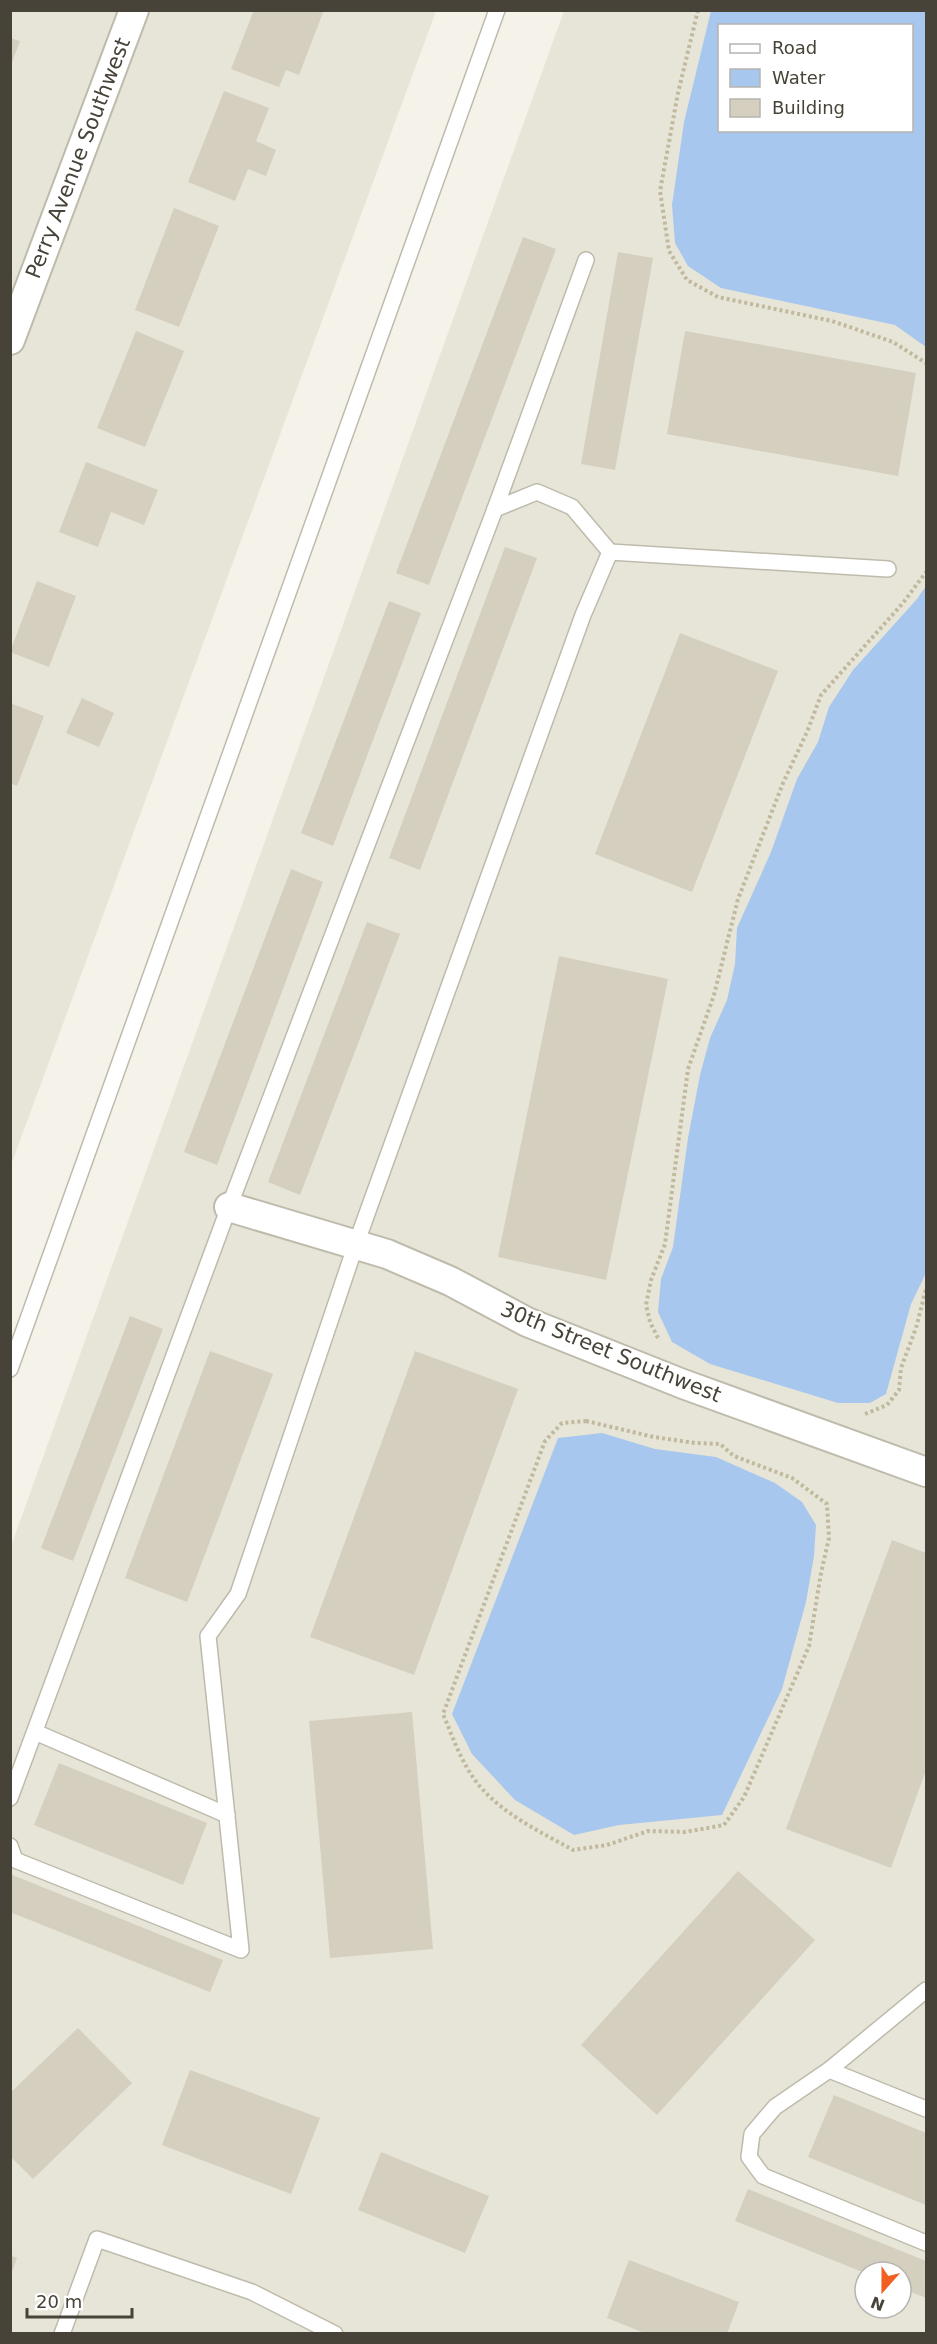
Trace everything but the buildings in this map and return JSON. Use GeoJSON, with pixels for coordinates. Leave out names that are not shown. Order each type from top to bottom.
{"type":"FeatureCollection","features":[{"type":"Feature","properties":{"kind":"street","name":"Perry Avenue Southwest"},"geometry":{"type":"LineString","coordinates":[[10,340],[134,10]]}},
{"type":"Feature","properties":{"kind":"street","name":"30th Street Southwest"},"geometry":{"type":"LineString","coordinates":[[229,1207],[387,1254],[450,1281],[527,1322],[683,1384],[927,1472]]}},
{"type":"Feature","properties":{"kind":"lane"},"geometry":{"type":"LineString","coordinates":[[10,1369],[497,10]]}},
{"type":"Feature","properties":{"kind":"lane"},"geometry":{"type":"LineString","coordinates":[[10,1798],[229,1207],[495,508],[586,260]]}},
{"type":"Feature","properties":{"kind":"lane"},"geometry":{"type":"LineString","coordinates":[[495,508],[537,492],[572,507],[610,552],[888,569]]}},
{"type":"Feature","properties":{"kind":"lane"},"geometry":{"type":"LineString","coordinates":[[10,1846],[15,1860],[241,1950],[208,1636],[238,1594],[356,1244],[583,615],[610,552]]}},
{"type":"Feature","properties":{"kind":"lane"},"geometry":{"type":"LineString","coordinates":[[35,1732],[227,1815]]}},
{"type":"Feature","properties":{"kind":"lane"},"geometry":{"type":"LineString","coordinates":[[927,1990],[829,2070],[775,2107],[752,2134],[749,2157],[763,2176],[927,2243]]}},
{"type":"Feature","properties":{"kind":"lane"},"geometry":{"type":"LineString","coordinates":[[829,2070],[927,2109]]}},
{"type":"Feature","properties":{"kind":"lane"},"geometry":{"type":"LineString","coordinates":[[62,2334],[97,2239],[252,2292],[335,2334]]}},
{"type":"Feature","properties":{"kind":"path"},"geometry":{"type":"LineString","coordinates":[[698,10],[678,93],[660,191],[669,251],[687,280],[718,297],[832,321],[893,342],[927,363]]}},
{"type":"Feature","properties":{"kind":"path"},"geometry":{"type":"LineString","coordinates":[[659,1342],[650,1322],[646,1305],[651,1280],[665,1244],[688,1069],[714,995],[738,899],[783,783],[807,732],[821,695],[903,603],[927,572]]}},
{"type":"Feature","properties":{"kind":"path"},"geometry":{"type":"LineString","coordinates":[[863,1415],[886,1405],[899,1390],[901,1368],[927,1289]]}},
{"type":"Feature","properties":{"kind":"path"},"geometry":{"type":"LineString","coordinates":[[586,1421],[654,1437],[720,1444],[734,1456],[792,1478],[827,1504],[829,1538],[809,1646],[744,1797],[724,1825],[686,1832],[648,1831],[607,1845],[573,1851],[506,1810],[479,1785],[464,1762],[443,1714],[545,1441],[562,1423],[586,1421]]}},
{"type":"Feature","properties":{"kind":"shaded area"},"geometry":{"type":"Polygon","coordinates":[[[11,11],[436,11],[11,1165],[11,11]]]}},
{"type":"Feature","properties":{"kind":"shaded area"},"geometry":{"type":"Polygon","coordinates":[[[564,11],[926,11],[926,2333],[11,2333],[10,1549],[564,11]]]}},
{"type":"Feature","properties":{"kind":"water"},"geometry":{"type":"Polygon","coordinates":[[[711,11],[926,11],[926,347],[895,325],[721,288],[688,266],[675,243],[672,205],[684,122],[711,11]]]}},
{"type":"Feature","properties":{"kind":"water"},"geometry":{"type":"Polygon","coordinates":[[[926,586],[926,1273],[911,1304],[886,1394],[870,1403],[838,1403],[710,1364],[672,1342],[658,1312],[661,1279],[673,1247],[688,1138],[700,1075],[710,1038],[727,1000],[735,964],[737,928],[771,852],[797,779],[818,742],[829,707],[853,670],[926,586]]]}},
{"type":"Feature","properties":{"kind":"water"},"geometry":{"type":"Polygon","coordinates":[[[602,1433],[655,1449],[716,1457],[775,1483],[802,1502],[816,1525],[814,1556],[806,1602],[782,1689],[722,1815],[619,1825],[574,1835],[515,1800],[472,1754],[452,1714],[558,1438],[602,1433]]]}}]}
